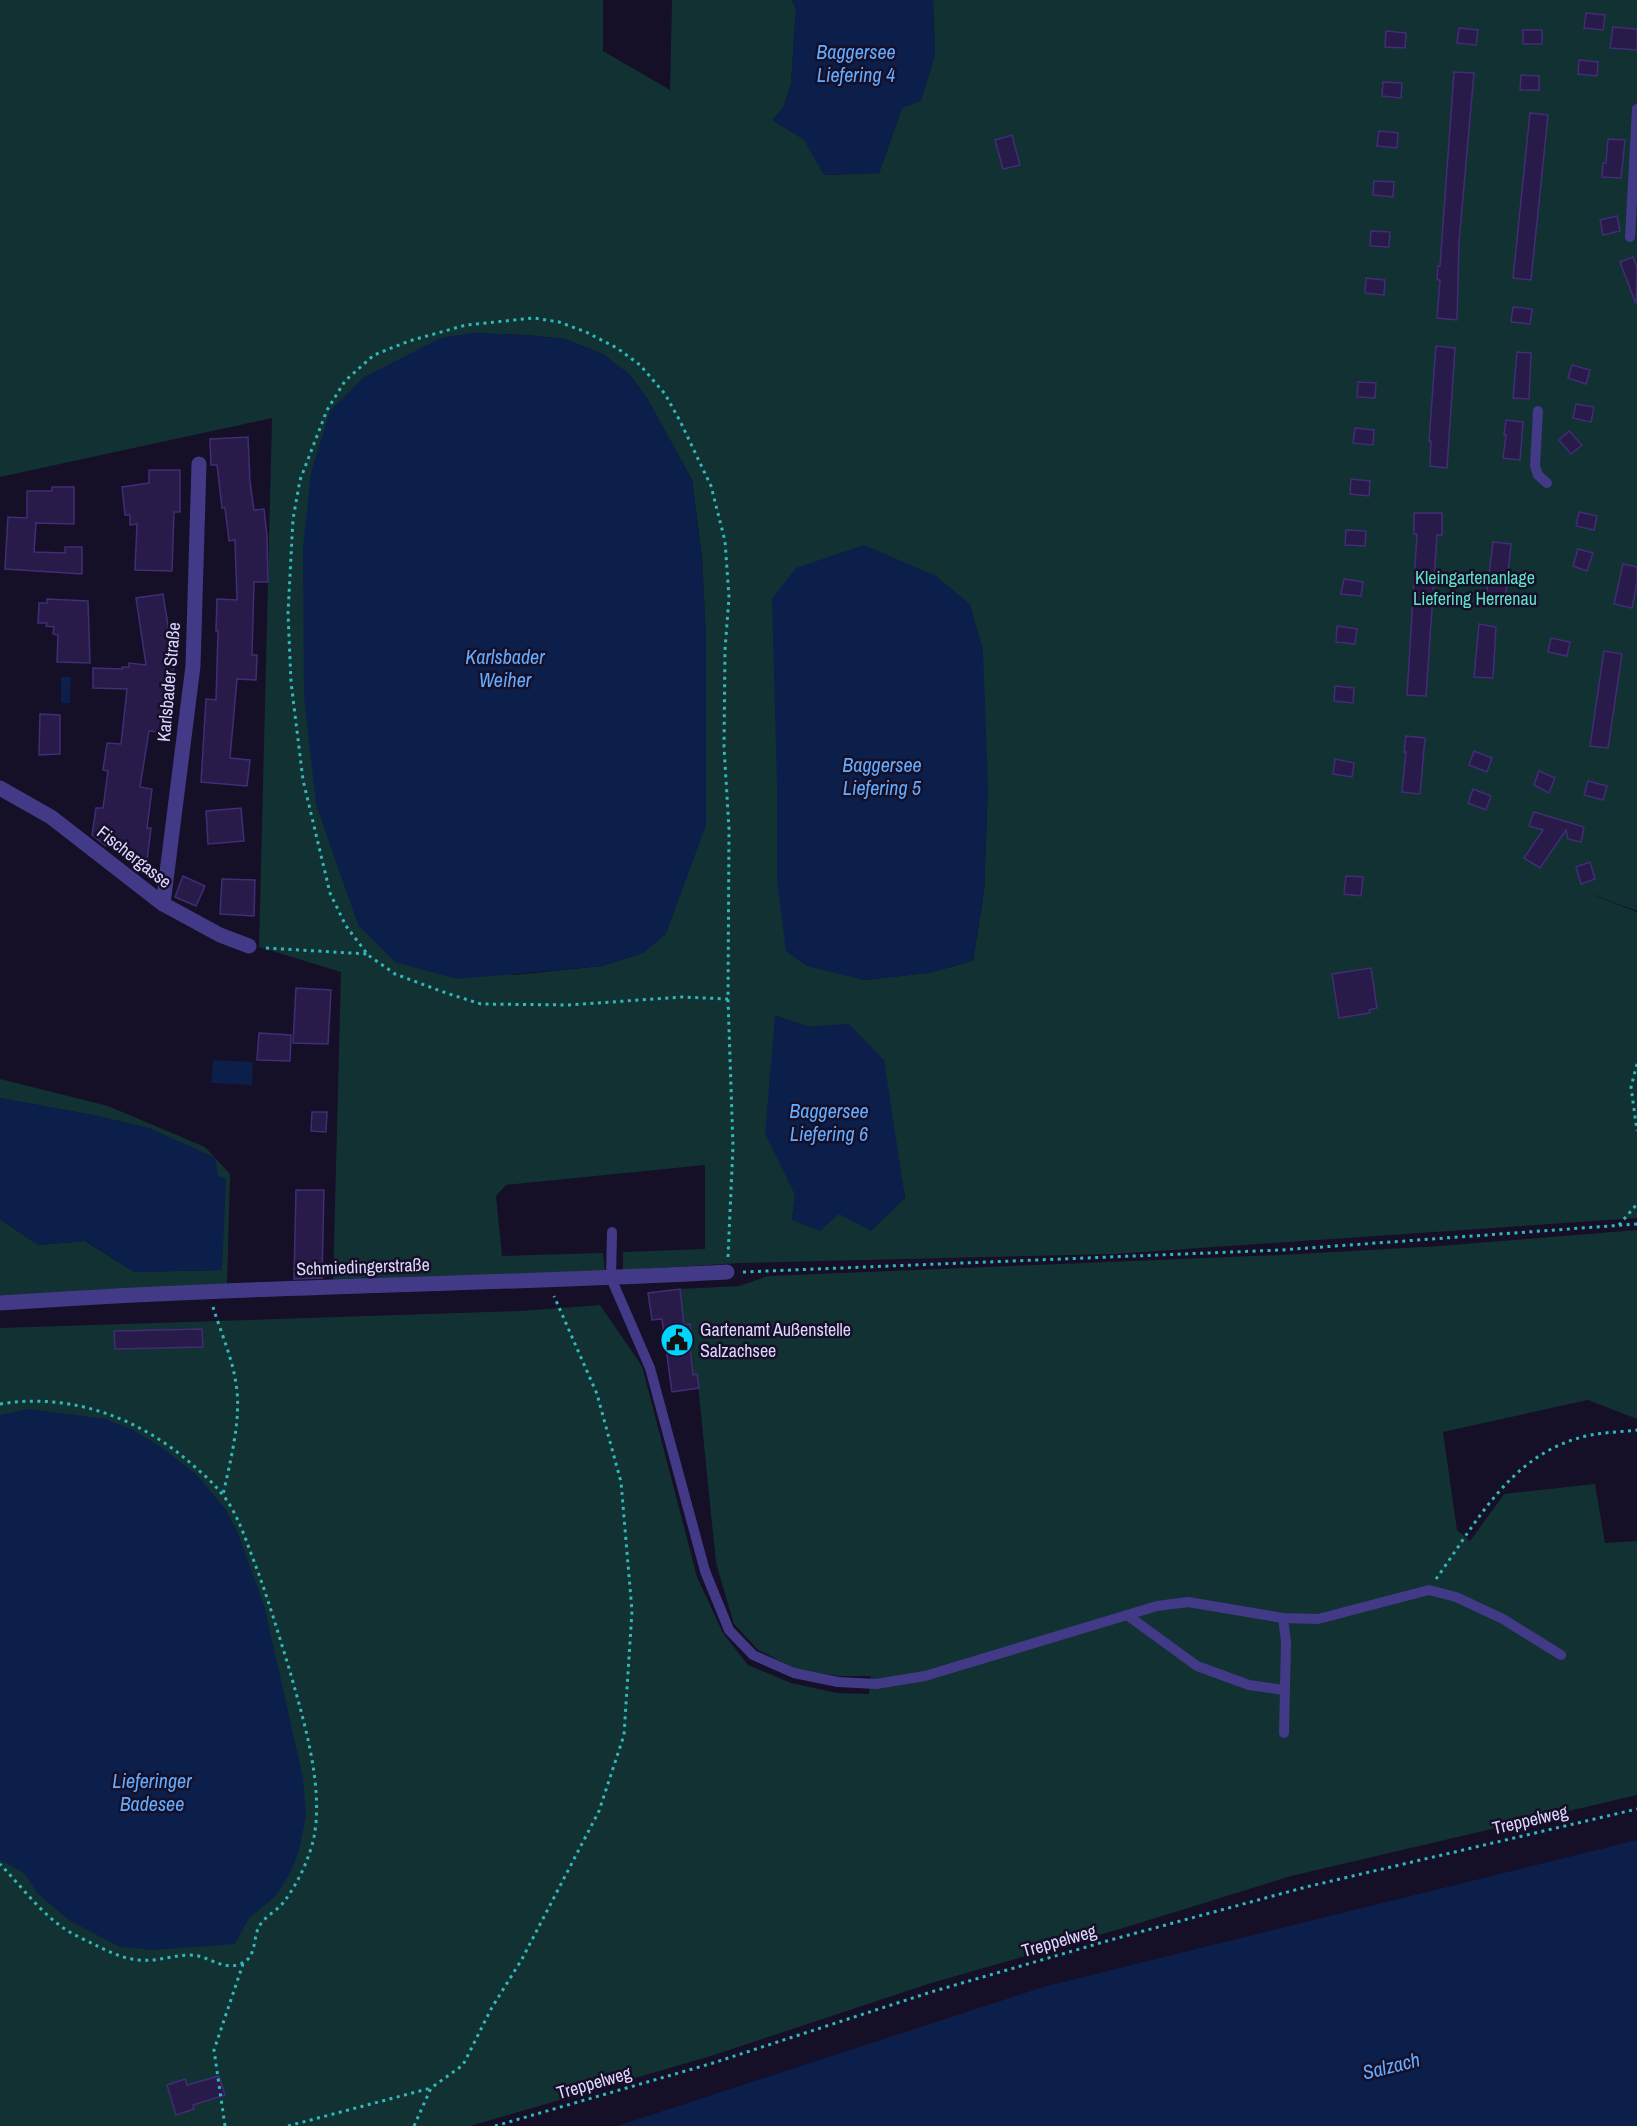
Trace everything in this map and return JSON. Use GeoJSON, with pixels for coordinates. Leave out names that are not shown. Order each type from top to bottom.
{"type":"FeatureCollection","features":[{"type":"Feature","properties":{"kind":"street","name":"Karlsbader Straße"},"geometry":{"type":"LineString","coordinates":[[163,904],[193,666],[199,464]]}},
{"type":"Feature","properties":{"kind":"street","name":"Fischergasse"},"geometry":{"type":"LineString","coordinates":[[0,788],[51,817],[163,904],[220,934],[249,946]]}},
{"type":"Feature","properties":{"kind":"street","name":"Schmiedingerstraße"},"geometry":{"type":"LineString","coordinates":[[0,1303],[341,1286],[547,1281],[727,1272]]}},
{"type":"Feature","properties":{"kind":"lane"},"geometry":{"type":"LineString","coordinates":[[1630,237],[1637,109]]}},
{"type":"Feature","properties":{"kind":"lane"},"geometry":{"type":"LineString","coordinates":[[1538,411],[1535,466],[1538,475],[1547,483]]}},
{"type":"Feature","properties":{"kind":"lane"},"geometry":{"type":"LineString","coordinates":[[612,1232],[611,1278],[650,1368],[705,1571],[729,1630],[753,1655],[794,1673],[838,1683],[876,1684],[925,1676],[1157,1606],[1188,1602],[1283,1618],[1318,1619],[1429,1590],[1456,1597],[1503,1619],[1562,1655]]}},
{"type":"Feature","properties":{"kind":"lane"},"geometry":{"type":"LineString","coordinates":[[1127,1615],[1197,1666],[1249,1685],[1284,1690]]}},
{"type":"Feature","properties":{"kind":"lane"},"geometry":{"type":"LineString","coordinates":[[1283,1618],[1286,1642],[1284,1733]]}},
{"type":"Feature","properties":{"kind":"path"},"geometry":{"type":"LineString","coordinates":[[728,999],[682,997],[569,1005],[482,1004],[394,974],[368,954],[346,926],[330,893],[303,780],[291,682],[288,613],[293,519],[300,480],[327,410],[345,381],[374,355],[409,340],[466,325],[534,318],[559,322],[586,332],[616,348],[640,365],[665,394],[711,486],[725,541],[729,597],[725,650],[724,747],[729,829],[728,999],[733,1146],[727,1272],[1281,1250],[1637,1224]]}},
{"type":"Feature","properties":{"kind":"path"},"geometry":{"type":"LineString","coordinates":[[249,946],[368,954]]}},
{"type":"Feature","properties":{"kind":"path"},"geometry":{"type":"LineString","coordinates":[[1637,1064],[1631,1087],[1637,1131]]}},
{"type":"Feature","properties":{"kind":"path"},"geometry":{"type":"LineString","coordinates":[[1619,1225],[1637,1204]]}},
{"type":"Feature","properties":{"kind":"path"},"geometry":{"type":"LineString","coordinates":[[288,2126],[431,2088],[463,2065],[491,2009],[522,1959],[599,1811],[624,1735],[632,1611],[621,1482],[597,1394],[547,1281]]}},
{"type":"Feature","properties":{"kind":"path"},"geometry":{"type":"LineString","coordinates":[[208,1292],[236,1383],[237,1406],[233,1443],[223,1496]]}},
{"type":"Feature","properties":{"kind":"path"},"geometry":{"type":"LineString","coordinates":[[0,1404],[55,1401],[85,1407],[135,1424],[186,1458],[214,1484],[242,1527],[269,1603],[309,1747],[316,1805],[314,1838],[296,1883],[282,1904],[259,1926],[252,1955],[243,1964],[214,2050],[225,2126]]}},
{"type":"Feature","properties":{"kind":"path"},"geometry":{"type":"LineString","coordinates":[[1429,1590],[1499,1490],[1526,1463],[1570,1440],[1592,1434],[1637,1430]]}},
{"type":"Feature","properties":{"kind":"path","name":"Treppelweg"},"geometry":{"type":"LineString","coordinates":[[495,2126],[713,2063],[931,1992],[1125,1936],[1306,1887],[1637,1809]]}},
{"type":"Feature","properties":{"kind":"path"},"geometry":{"type":"LineString","coordinates":[[0,1864],[60,1926],[113,1954],[135,1960],[155,1961],[190,1955],[206,1957],[222,1965],[243,1964]]}},
{"type":"Feature","properties":{"kind":"path"},"geometry":{"type":"LineString","coordinates":[[414,2126],[431,2088]]}},
{"type":"Feature","properties":{"kind":"green space","name":"Kleingartenanlage Liefering Herrenau"},"geometry":{"type":"Polygon","coordinates":[[[0,0],[603,0],[603,51],[670,90],[672,0],[792,0],[796,9],[791,84],[783,108],[773,120],[804,139],[825,175],[879,173],[902,108],[935,56],[933,0],[1637,0],[1637,911],[1577,889],[1637,912],[1637,1218],[1114,1254],[741,1263],[623,1270],[623,1252],[705,1249],[705,1165],[506,1185],[496,1196],[502,1256],[603,1253],[605,1271],[333,1283],[341,972],[259,947],[272,418],[0,477],[0,0]],[[472,333],[316,803],[359,926],[514,975],[602,966],[643,953],[706,825],[706,640],[702,558],[692,480],[648,400],[631,376],[603,354],[565,339],[472,333]],[[777,784],[777,880],[864,980],[928,973],[973,961],[984,891],[988,785],[777,784]],[[776,1016],[795,1196],[792,1220],[839,1214],[905,1198],[895,1140],[849,1024],[809,1027],[776,1016]]]}},
{"type":"Feature","properties":{"kind":"green space"},"geometry":{"type":"Polygon","coordinates":[[[0,1079],[108,1106],[205,1147],[230,1174],[227,1286],[0,1296],[0,1219],[38,1245],[85,1241],[134,1272],[222,1270],[215,1158],[148,1128],[93,1115],[0,1098],[0,1079]]]}},
{"type":"Feature","properties":{"kind":"green space"},"geometry":{"type":"Polygon","coordinates":[[[1637,1230],[1637,1419],[1588,1400],[1443,1432],[1457,1530],[1470,1541],[1504,1494],[1595,1484],[1605,1543],[1637,1541],[1637,1795],[1291,1876],[1120,1929],[928,1984],[711,2056],[470,2126],[0,2126],[0,1328],[521,1311],[600,1305],[642,1366],[697,1577],[723,1633],[748,1665],[791,1683],[837,1693],[869,1694],[871,1676],[839,1676],[795,1669],[757,1649],[734,1624],[716,1563],[697,1375],[693,1375],[689,1339],[691,1338],[690,1325],[684,1325],[680,1289],[739,1286],[768,1276],[1281,1255],[1440,1246],[1637,1230]]]}},
{"type":"Feature","properties":{"kind":"water","name":"Baggersee Liefering 4"},"geometry":{"type":"Polygon","coordinates":[[[792,0],[933,0],[935,56],[921,101],[902,108],[879,173],[824,175],[804,140],[772,120],[783,108],[791,84],[796,9],[792,0]]]}},
{"type":"Feature","properties":{"kind":"water","name":"Karlsbader Weiher"},"geometry":{"type":"Polygon","coordinates":[[[472,333],[565,339],[603,354],[631,376],[648,400],[692,480],[702,558],[706,640],[706,825],[666,934],[643,953],[602,966],[457,979],[395,962],[359,926],[316,803],[304,697],[303,547],[311,473],[330,411],[364,377],[441,338],[472,333]]]}},
{"type":"Feature","properties":{"kind":"water","name":"Baggersee Liefering 5"},"geometry":{"type":"Polygon","coordinates":[[[864,545],[936,576],[970,604],[983,650],[988,785],[984,891],[973,961],[928,973],[864,980],[807,966],[786,951],[777,880],[772,599],[796,568],[864,545]]]}},
{"type":"Feature","properties":{"kind":"water"},"geometry":{"type":"Polygon","coordinates":[[[61,677],[71,677],[70,703],[61,703],[61,677]]]}},
{"type":"Feature","properties":{"kind":"water","name":"Baggersee Liefering 6"},"geometry":{"type":"Polygon","coordinates":[[[775,1016],[809,1027],[849,1024],[884,1060],[905,1198],[871,1231],[839,1214],[820,1231],[792,1220],[795,1195],[765,1134],[775,1016]]]}},
{"type":"Feature","properties":{"kind":"water"},"geometry":{"type":"Polygon","coordinates":[[[213,1060],[253,1062],[252,1085],[211,1083],[213,1060]]]}},
{"type":"Feature","properties":{"kind":"water"},"geometry":{"type":"Polygon","coordinates":[[[0,1098],[93,1115],[148,1128],[215,1158],[218,1176],[226,1179],[222,1270],[134,1272],[86,1241],[38,1245],[0,1219],[0,1098]]]}},
{"type":"Feature","properties":{"kind":"water","name":"Lieferinger Badesee"},"geometry":{"type":"Polygon","coordinates":[[[29,1409],[105,1419],[133,1430],[161,1447],[197,1475],[226,1510],[237,1531],[264,1605],[303,1778],[306,1815],[299,1851],[290,1873],[276,1896],[249,1918],[235,1944],[152,1950],[120,1947],[70,1921],[38,1894],[24,1873],[0,1860],[0,1415],[29,1409]]]}},
{"type":"Feature","properties":{"kind":"water","name":"Salzach"},"geometry":{"type":"Polygon","coordinates":[[[1637,1840],[1637,2126],[617,2126],[1043,1987],[1637,1840]]]}},
{"type":"Feature","properties":{"kind":"building"},"geometry":{"type":"Polygon","coordinates":[[[1586,13],[1605,15],[1603,30],[1584,28],[1586,13]]]}},
{"type":"Feature","properties":{"kind":"building"},"geometry":{"type":"Polygon","coordinates":[[[1613,27],[1637,29],[1637,50],[1610,48],[1613,27]]]}},
{"type":"Feature","properties":{"kind":"building"},"geometry":{"type":"Polygon","coordinates":[[[1459,28],[1478,30],[1476,45],[1457,43],[1459,28]]]}},
{"type":"Feature","properties":{"kind":"building"},"geometry":{"type":"Polygon","coordinates":[[[1523,30],[1542,30],[1542,44],[1523,44],[1523,30]]]}},
{"type":"Feature","properties":{"kind":"building"},"geometry":{"type":"Polygon","coordinates":[[[1386,31],[1406,33],[1405,48],[1385,47],[1386,31]]]}},
{"type":"Feature","properties":{"kind":"building"},"geometry":{"type":"Polygon","coordinates":[[[1579,60],[1598,62],[1597,76],[1578,74],[1579,60]]]}},
{"type":"Feature","properties":{"kind":"building"},"geometry":{"type":"Polygon","coordinates":[[[1454,72],[1474,73],[1459,242],[1457,320],[1437,318],[1440,280],[1437,280],[1438,266],[1440,266],[1454,72]]]}},
{"type":"Feature","properties":{"kind":"building"},"geometry":{"type":"Polygon","coordinates":[[[1521,75],[1539,76],[1539,90],[1520,90],[1521,75]]]}},
{"type":"Feature","properties":{"kind":"building"},"geometry":{"type":"Polygon","coordinates":[[[1383,82],[1402,83],[1401,98],[1382,96],[1383,82]]]}},
{"type":"Feature","properties":{"kind":"building"},"geometry":{"type":"Polygon","coordinates":[[[1530,113],[1548,115],[1531,280],[1513,278],[1530,113]]]}},
{"type":"Feature","properties":{"kind":"building"},"geometry":{"type":"Polygon","coordinates":[[[1379,131],[1398,133],[1397,148],[1377,146],[1379,131]]]}},
{"type":"Feature","properties":{"kind":"building"},"geometry":{"type":"Polygon","coordinates":[[[1012,135],[1020,165],[1003,169],[995,140],[1012,135]]]}},
{"type":"Feature","properties":{"kind":"building"},"geometry":{"type":"Polygon","coordinates":[[[1608,139],[1625,140],[1621,178],[1602,177],[1608,139]]]}},
{"type":"Feature","properties":{"kind":"building"},"geometry":{"type":"Polygon","coordinates":[[[1374,181],[1394,182],[1393,197],[1373,195],[1374,181]]]}},
{"type":"Feature","properties":{"kind":"building"},"geometry":{"type":"Polygon","coordinates":[[[1617,216],[1620,231],[1603,235],[1600,220],[1617,216]]]}},
{"type":"Feature","properties":{"kind":"building"},"geometry":{"type":"Polygon","coordinates":[[[1371,231],[1390,232],[1389,247],[1370,246],[1371,231]]]}},
{"type":"Feature","properties":{"kind":"building"},"geometry":{"type":"Polygon","coordinates":[[[1633,257],[1637,268],[1636,304],[1620,262],[1633,257]]]}},
{"type":"Feature","properties":{"kind":"building"},"geometry":{"type":"Polygon","coordinates":[[[1366,278],[1385,280],[1384,295],[1365,293],[1366,278]]]}},
{"type":"Feature","properties":{"kind":"building"},"geometry":{"type":"Polygon","coordinates":[[[1513,307],[1532,309],[1530,324],[1511,322],[1513,307]]]}},
{"type":"Feature","properties":{"kind":"building"},"geometry":{"type":"Polygon","coordinates":[[[1436,346],[1455,348],[1447,468],[1430,466],[1431,441],[1429,441],[1436,346]]]}},
{"type":"Feature","properties":{"kind":"building"},"geometry":{"type":"Polygon","coordinates":[[[1517,352],[1531,353],[1529,399],[1513,398],[1517,352]]]}},
{"type":"Feature","properties":{"kind":"building"},"geometry":{"type":"Polygon","coordinates":[[[1572,365],[1590,370],[1586,384],[1568,378],[1572,365]]]}},
{"type":"Feature","properties":{"kind":"building"},"geometry":{"type":"Polygon","coordinates":[[[1358,382],[1376,383],[1375,398],[1357,397],[1358,382]]]}},
{"type":"Feature","properties":{"kind":"building"},"geometry":{"type":"Polygon","coordinates":[[[1576,404],[1594,407],[1591,422],[1573,418],[1576,404]]]}},
{"type":"Feature","properties":{"kind":"building"},"geometry":{"type":"Polygon","coordinates":[[[1506,420],[1523,422],[1520,460],[1503,458],[1506,420]]]}},
{"type":"Feature","properties":{"kind":"building"},"geometry":{"type":"Polygon","coordinates":[[[1355,428],[1374,430],[1373,445],[1353,443],[1355,428]]]}},
{"type":"Feature","properties":{"kind":"building"},"geometry":{"type":"Polygon","coordinates":[[[1569,431],[1582,445],[1571,454],[1559,440],[1569,431]]]}},
{"type":"Feature","properties":{"kind":"building"},"geometry":{"type":"Polygon","coordinates":[[[248,437],[254,510],[264,509],[268,582],[254,582],[252,655],[257,655],[256,680],[237,679],[230,758],[250,760],[247,786],[201,782],[206,699],[216,700],[217,599],[237,600],[235,540],[229,541],[217,465],[211,465],[210,439],[248,437]]]}},
{"type":"Feature","properties":{"kind":"building"},"geometry":{"type":"Polygon","coordinates":[[[149,470],[180,470],[180,512],[174,512],[172,571],[135,570],[137,524],[130,525],[130,515],[125,515],[122,487],[149,483],[149,470]]]}},
{"type":"Feature","properties":{"kind":"building"},"geometry":{"type":"Polygon","coordinates":[[[1351,479],[1370,481],[1369,496],[1350,494],[1351,479]]]}},
{"type":"Feature","properties":{"kind":"building"},"geometry":{"type":"Polygon","coordinates":[[[52,487],[74,487],[74,524],[36,523],[34,552],[65,553],[65,547],[82,547],[82,574],[5,569],[8,517],[27,518],[27,491],[52,491],[52,487]]]}},
{"type":"Feature","properties":{"kind":"building"},"geometry":{"type":"Polygon","coordinates":[[[1579,512],[1597,516],[1594,530],[1576,526],[1579,512]]]}},
{"type":"Feature","properties":{"kind":"building"},"geometry":{"type":"Polygon","coordinates":[[[1414,513],[1442,513],[1442,535],[1437,535],[1426,696],[1407,695],[1417,534],[1414,534],[1414,513]]]}},
{"type":"Feature","properties":{"kind":"building"},"geometry":{"type":"Polygon","coordinates":[[[1346,530],[1366,531],[1365,546],[1345,545],[1346,530]]]}},
{"type":"Feature","properties":{"kind":"building"},"geometry":{"type":"Polygon","coordinates":[[[1493,542],[1511,544],[1505,600],[1502,602],[1486,599],[1493,542]]]}},
{"type":"Feature","properties":{"kind":"building"},"geometry":{"type":"Polygon","coordinates":[[[1578,549],[1593,553],[1587,571],[1573,566],[1578,549]]]}},
{"type":"Feature","properties":{"kind":"building"},"geometry":{"type":"Polygon","coordinates":[[[1623,564],[1637,567],[1637,583],[1632,608],[1614,604],[1623,564]]]}},
{"type":"Feature","properties":{"kind":"building"},"geometry":{"type":"Polygon","coordinates":[[[1344,579],[1363,582],[1361,596],[1341,594],[1344,579]]]}},
{"type":"Feature","properties":{"kind":"building"},"geometry":{"type":"Polygon","coordinates":[[[163,594],[174,663],[171,694],[166,694],[161,732],[149,731],[140,787],[152,789],[147,828],[151,828],[147,861],[127,858],[128,848],[106,846],[92,835],[96,808],[103,808],[108,771],[103,770],[107,743],[121,744],[127,689],[93,688],[93,668],[122,669],[122,667],[129,667],[129,663],[146,665],[136,598],[163,594]]]}},
{"type":"Feature","properties":{"kind":"building"},"geometry":{"type":"Polygon","coordinates":[[[47,599],[88,601],[90,663],[57,662],[58,635],[53,634],[54,627],[46,626],[47,623],[38,623],[39,603],[47,603],[47,599]]]}},
{"type":"Feature","properties":{"kind":"building"},"geometry":{"type":"Polygon","coordinates":[[[1479,624],[1496,627],[1493,678],[1474,677],[1479,624]]]}},
{"type":"Feature","properties":{"kind":"building"},"geometry":{"type":"Polygon","coordinates":[[[1337,626],[1357,629],[1355,644],[1336,642],[1337,626]]]}},
{"type":"Feature","properties":{"kind":"building"},"geometry":{"type":"Polygon","coordinates":[[[1551,638],[1570,642],[1567,656],[1548,652],[1551,638]]]}},
{"type":"Feature","properties":{"kind":"building"},"geometry":{"type":"Polygon","coordinates":[[[1604,651],[1622,654],[1608,748],[1590,746],[1604,651]]]}},
{"type":"Feature","properties":{"kind":"building"},"geometry":{"type":"Polygon","coordinates":[[[1335,686],[1354,688],[1353,703],[1334,701],[1335,686]]]}},
{"type":"Feature","properties":{"kind":"building"},"geometry":{"type":"Polygon","coordinates":[[[40,714],[60,715],[60,754],[39,755],[40,714]]]}},
{"type":"Feature","properties":{"kind":"building"},"geometry":{"type":"Polygon","coordinates":[[[1406,736],[1425,738],[1420,794],[1402,792],[1406,736]]]}},
{"type":"Feature","properties":{"kind":"building"},"geometry":{"type":"Polygon","coordinates":[[[1474,751],[1492,758],[1487,772],[1469,765],[1474,751]]]}},
{"type":"Feature","properties":{"kind":"building"},"geometry":{"type":"Polygon","coordinates":[[[1335,759],[1354,763],[1352,777],[1333,774],[1335,759]]]}},
{"type":"Feature","properties":{"kind":"building"},"geometry":{"type":"Polygon","coordinates":[[[1539,771],[1555,778],[1549,793],[1534,785],[1539,771]]]}},
{"type":"Feature","properties":{"kind":"building"},"geometry":{"type":"Polygon","coordinates":[[[1588,781],[1607,786],[1603,800],[1584,795],[1588,781]]]}},
{"type":"Feature","properties":{"kind":"building"},"geometry":{"type":"Polygon","coordinates":[[[1473,789],[1491,796],[1486,810],[1468,803],[1473,789]]]}},
{"type":"Feature","properties":{"kind":"building"},"geometry":{"type":"Polygon","coordinates":[[[241,808],[244,841],[208,844],[206,811],[241,808]]]}},
{"type":"Feature","properties":{"kind":"building"},"geometry":{"type":"Polygon","coordinates":[[[1534,812],[1584,827],[1581,842],[1568,839],[1566,830],[1540,868],[1524,858],[1543,830],[1529,826],[1534,812]]]}},
{"type":"Feature","properties":{"kind":"building"},"geometry":{"type":"Polygon","coordinates":[[[1590,862],[1595,879],[1581,884],[1576,867],[1590,862]]]}},
{"type":"Feature","properties":{"kind":"building"},"geometry":{"type":"Polygon","coordinates":[[[183,876],[205,886],[196,906],[175,897],[183,876]]]}},
{"type":"Feature","properties":{"kind":"building"},"geometry":{"type":"Polygon","coordinates":[[[1346,876],[1363,877],[1361,896],[1344,894],[1346,876]]]}},
{"type":"Feature","properties":{"kind":"building"},"geometry":{"type":"Polygon","coordinates":[[[222,879],[255,880],[254,916],[220,914],[222,879]]]}},
{"type":"Feature","properties":{"kind":"building"},"geometry":{"type":"Polygon","coordinates":[[[1371,968],[1377,1008],[1369,1010],[1370,1013],[1339,1018],[1332,974],[1371,968]]]}},
{"type":"Feature","properties":{"kind":"building"},"geometry":{"type":"Polygon","coordinates":[[[296,988],[331,990],[328,1044],[293,1043],[296,988]]]}},
{"type":"Feature","properties":{"kind":"building"},"geometry":{"type":"Polygon","coordinates":[[[259,1033],[291,1035],[290,1061],[257,1060],[259,1033]]]}},
{"type":"Feature","properties":{"kind":"building"},"geometry":{"type":"Polygon","coordinates":[[[312,1112],[327,1112],[326,1132],[311,1131],[312,1112]]]}},
{"type":"Feature","properties":{"kind":"building"},"geometry":{"type":"Polygon","coordinates":[[[296,1190],[324,1190],[322,1278],[294,1279],[296,1190]]]}},
{"type":"Feature","properties":{"kind":"building","name":"Gartenamt Außenstelle Salzachsee"},"geometry":{"type":"Polygon","coordinates":[[[680,1289],[684,1325],[690,1324],[691,1339],[689,1339],[693,1375],[697,1374],[699,1388],[672,1392],[662,1319],[652,1320],[648,1293],[680,1289]]]}},
{"type":"Feature","properties":{"kind":"building"},"geometry":{"type":"Polygon","coordinates":[[[202,1329],[203,1347],[115,1349],[114,1331],[202,1329]]]}},
{"type":"Feature","properties":{"kind":"building"},"geometry":{"type":"Polygon","coordinates":[[[219,2076],[225,2095],[193,2105],[194,2109],[176,2115],[167,2085],[185,2079],[187,2085],[219,2076]]]}},
{"type":"Feature","properties":{"kind":"place","name":"Gartenamt Außenstelle Salzachsee"},"geometry":{"type":"Point","coordinates":[677,1340]}}]}
